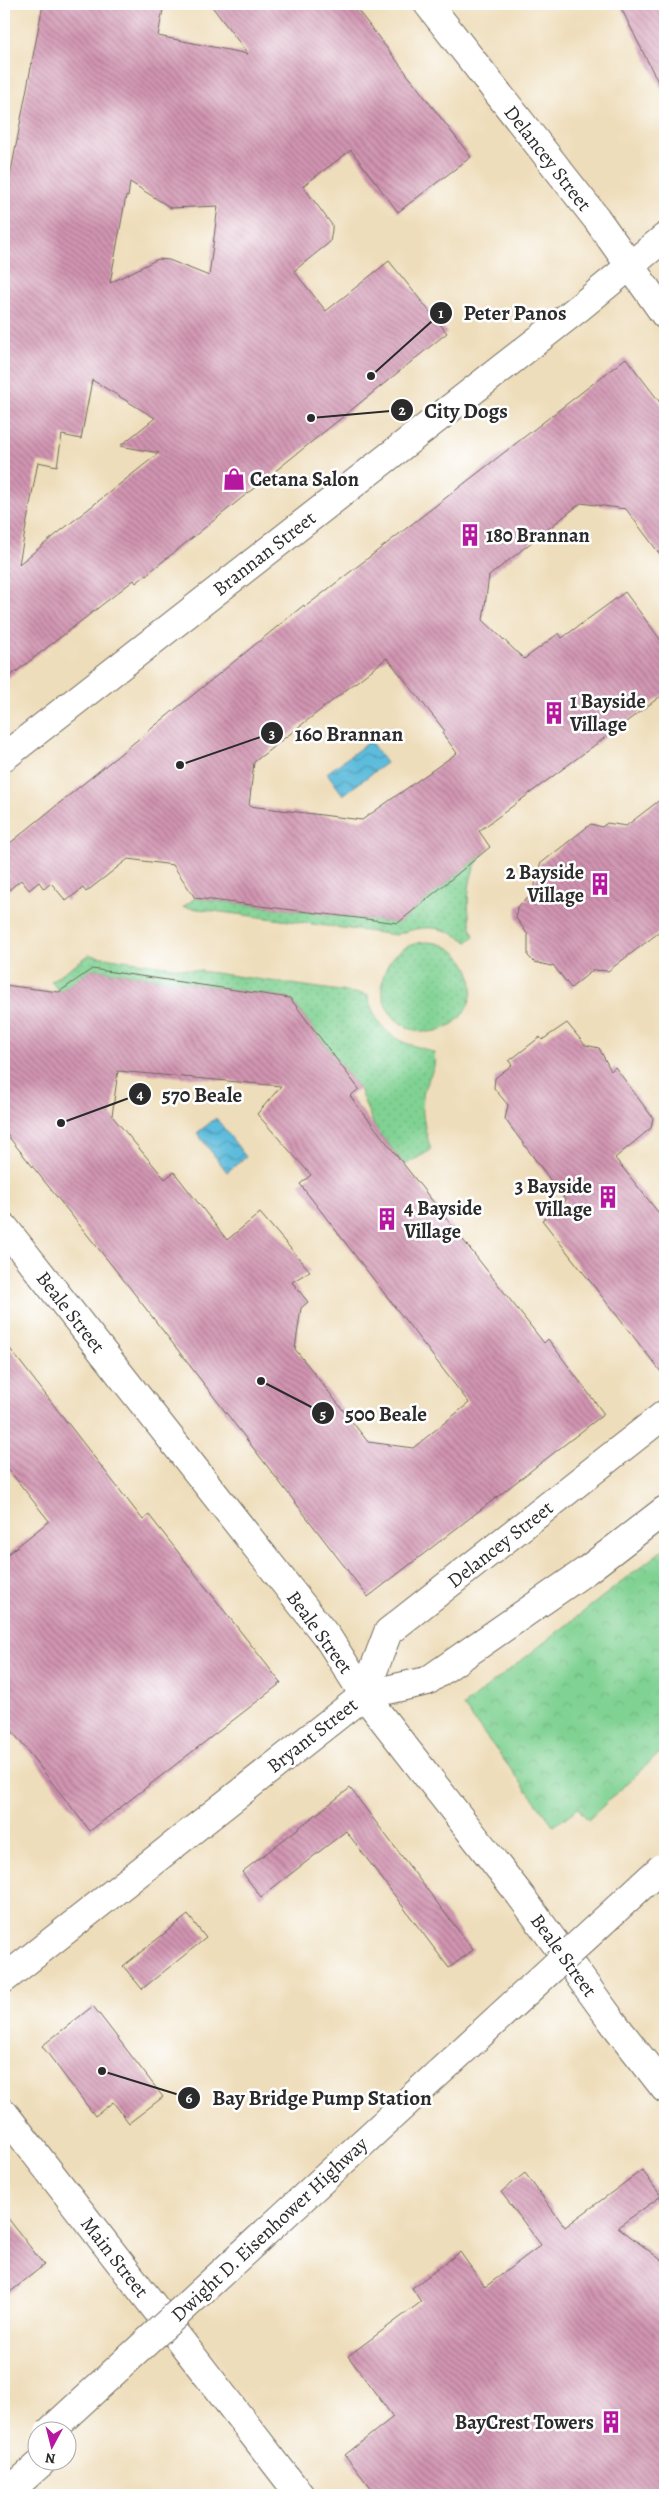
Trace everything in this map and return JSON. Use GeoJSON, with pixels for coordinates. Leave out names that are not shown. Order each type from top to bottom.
{"type":"FeatureCollection","features":[{"type":"Feature","properties":{"kind":"main road","name":"Delancey Street"},"geometry":{"type":"LineString","coordinates":[[428,4],[596,218],[665,315]]}},
{"type":"Feature","properties":{"kind":"main road","name":"Brannan Street"},"geometry":{"type":"LineString","coordinates":[[4,757],[580,306],[665,237]]}},
{"type":"Feature","properties":{"kind":"main road","name":"Beale Street"},"geometry":{"type":"LineString","coordinates":[[4,1227],[328,1638],[364,1695],[520,1894],[612,2021],[665,2089]]}},
{"type":"Feature","properties":{"kind":"main road","name":"Delancey Street"},"geometry":{"type":"LineString","coordinates":[[364,1695],[388,1632],[663,1416]]}},
{"type":"Feature","properties":{"kind":"main road","name":"Bryant Street"},"geometry":{"type":"LineString","coordinates":[[4,1979],[364,1695],[427,1681],[587,1570],[665,1510]]}},
{"type":"Feature","properties":{"kind":"main road","name":"Dwight D. Eisenhower Highway"},"geometry":{"type":"LineString","coordinates":[[60,2422],[664,1873]]}},
{"type":"Feature","properties":{"kind":"main road","name":"Dwight D. Eisenhower Highway"},"geometry":{"type":"LineString","coordinates":[[78,2429],[664,1873]]}},
{"type":"Feature","properties":{"kind":"main road","name":"Main Street"},"geometry":{"type":"LineString","coordinates":[[4,2113],[300,2495]]}},
{"type":"Feature","properties":{"kind":"main road"},"geometry":{"type":"LineString","coordinates":[[4,2473],[28,2451]]}},
{"type":"Feature","properties":{"kind":"main road"},"geometry":{"type":"LineString","coordinates":[[5,2495],[31,2472]]}},
{"type":"Feature","properties":{"kind":"green space"},"geometry":{"type":"Polygon","coordinates":[[[490,847],[478,860],[473,870],[468,899],[471,928],[474,936],[468,942],[449,932],[433,928],[416,929],[396,935],[183,907],[195,898],[398,923],[490,847]]]}},
{"type":"Feature","properties":{"kind":"green space"},"geometry":{"type":"Polygon","coordinates":[[[427,942],[444,945],[459,955],[469,970],[472,987],[469,1004],[459,1019],[444,1029],[427,1032],[410,1029],[395,1019],[385,1004],[382,987],[385,970],[395,955],[410,945],[427,942]]]}},
{"type":"Feature","properties":{"kind":"green space"},"geometry":{"type":"Polygon","coordinates":[[[89,955],[368,995],[375,1016],[383,1028],[401,1041],[434,1053],[434,1067],[423,1095],[425,1127],[431,1150],[405,1165],[374,1126],[359,1089],[290,998],[93,969],[59,992],[51,981],[89,955]]]}},
{"type":"Feature","properties":{"kind":"green space"},"geometry":{"type":"Polygon","coordinates":[[[665,1548],[665,1748],[588,1820],[578,1808],[554,1826],[463,1706],[665,1548]]]}},
{"type":"Feature","properties":{"kind":"water"},"geometry":{"type":"Polygon","coordinates":[[[370,741],[386,763],[343,795],[327,773],[370,741]]]}},
{"type":"Feature","properties":{"kind":"water"},"geometry":{"type":"Polygon","coordinates":[[[216,1118],[246,1157],[227,1172],[197,1133],[216,1118]]]}},
{"type":"Feature","properties":{"kind":"building"},"geometry":{"type":"Polygon","coordinates":[[[43,4],[164,4],[158,36],[248,54],[210,4],[353,4],[471,157],[398,212],[351,150],[303,186],[332,225],[332,230],[330,242],[294,271],[326,311],[389,261],[447,333],[136,583],[134,580],[4,681],[4,576],[8,573],[4,572],[4,208],[43,4]],[[130,182],[110,283],[158,259],[169,260],[209,276],[218,206],[171,208],[130,182]],[[92,380],[81,439],[62,435],[57,466],[38,462],[19,564],[159,453],[120,446],[155,418],[92,380]]]}},
{"type":"Feature","properties":{"kind":"building"},"geometry":{"type":"Polygon","coordinates":[[[619,4],[665,4],[665,96],[619,4]]]}},
{"type":"Feature","properties":{"kind":"building"},"geometry":{"type":"Polygon","coordinates":[[[626,358],[665,409],[665,561],[626,509],[581,503],[489,576],[483,620],[524,659],[559,633],[562,638],[625,592],[665,646],[665,693],[479,831],[490,847],[398,923],[195,898],[173,865],[128,859],[86,892],[83,888],[66,901],[51,883],[44,889],[39,882],[29,890],[21,880],[4,894],[4,848],[304,605],[305,607],[626,358]],[[387,658],[254,762],[249,806],[362,820],[457,753],[442,733],[445,731],[387,658]]]}},
{"type":"Feature","properties":{"kind":"building","name":"2 Bayside Village"},"geometry":{"type":"Polygon","coordinates":[[[665,796],[665,928],[608,971],[593,970],[571,988],[553,965],[534,962],[528,956],[528,935],[516,918],[517,907],[534,893],[540,864],[591,824],[602,827],[607,823],[626,826],[665,796]]]}},
{"type":"Feature","properties":{"kind":"building"},"geometry":{"type":"Polygon","coordinates":[[[92,969],[290,998],[359,1089],[350,1096],[544,1343],[548,1339],[604,1414],[368,1597],[130,1288],[4,1131],[4,985],[59,992],[92,969]],[[118,1071],[112,1116],[165,1179],[174,1172],[227,1240],[260,1213],[310,1271],[292,1282],[308,1302],[301,1308],[295,1349],[368,1442],[413,1448],[469,1403],[300,1184],[311,1175],[257,1114],[281,1086],[118,1071]]]}},
{"type":"Feature","properties":{"kind":"building","name":"3 Bayside Village"},"geometry":{"type":"Polygon","coordinates":[[[567,1023],[585,1045],[599,1048],[611,1071],[615,1067],[653,1118],[651,1128],[615,1158],[658,1212],[665,1213],[665,1377],[542,1220],[566,1201],[505,1119],[508,1105],[494,1088],[495,1078],[512,1065],[509,1061],[540,1037],[542,1040],[567,1023]]]}},
{"type":"Feature","properties":{"kind":"building"},"geometry":{"type":"Polygon","coordinates":[[[4,1341],[143,1520],[149,1515],[281,1683],[90,1831],[4,1721],[4,1557],[49,1521],[4,1464],[4,1341]]]}},
{"type":"Feature","properties":{"kind":"building"},"geometry":{"type":"Polygon","coordinates":[[[350,1788],[473,1950],[449,1968],[346,1831],[261,1897],[242,1872],[350,1788]]]}},
{"type":"Feature","properties":{"kind":"building"},"geometry":{"type":"Polygon","coordinates":[[[188,1915],[206,1938],[142,1989],[123,1966],[188,1915]]]}},
{"type":"Feature","properties":{"kind":"building"},"geometry":{"type":"Polygon","coordinates":[[[93,2006],[163,2097],[129,2123],[113,2102],[95,2116],[42,2046],[93,2006]]]}},
{"type":"Feature","properties":{"kind":"building"},"geometry":{"type":"Polygon","coordinates":[[[642,2170],[661,2196],[618,2227],[665,2263],[665,2495],[376,2495],[345,2455],[393,2417],[348,2356],[421,2302],[412,2288],[460,2252],[485,2287],[541,2245],[501,2192],[525,2173],[565,2227],[642,2170]]]}},
{"type":"Feature","properties":{"kind":"building"},"geometry":{"type":"Polygon","coordinates":[[[4,2213],[44,2265],[4,2297],[4,2213]]]}},
{"type":"Feature","properties":{"kind":"place","name":"Peter Panos"},"geometry":{"type":"Point","coordinates":[371,376]}},
{"type":"Feature","properties":{"kind":"place","name":"City Dogs"},"geometry":{"type":"Point","coordinates":[311,418]}},
{"type":"Feature","properties":{"kind":"place","name":"Cetana Salon"},"geometry":{"type":"Point","coordinates":[234,479]}},
{"type":"Feature","properties":{"kind":"place","name":"180 Brannan"},"geometry":{"type":"Point","coordinates":[470,535]}},
{"type":"Feature","properties":{"kind":"place","name":"1 Bayside Village"},"geometry":{"type":"Point","coordinates":[554,713]}},
{"type":"Feature","properties":{"kind":"place","name":"160 Brannan"},"geometry":{"type":"Point","coordinates":[180,765]}},
{"type":"Feature","properties":{"kind":"place","name":"2 Bayside Village"},"geometry":{"type":"Point","coordinates":[600,884]}},
{"type":"Feature","properties":{"kind":"place","name":"570 Beale"},"geometry":{"type":"Point","coordinates":[61,1123]}},
{"type":"Feature","properties":{"kind":"place","name":"3 Bayside Village"},"geometry":{"type":"Point","coordinates":[608,1197]}},
{"type":"Feature","properties":{"kind":"place","name":"4 Bayside Village"},"geometry":{"type":"Point","coordinates":[387,1219]}},
{"type":"Feature","properties":{"kind":"place","name":"500 Beale"},"geometry":{"type":"Point","coordinates":[261,1381]}},
{"type":"Feature","properties":{"kind":"place","name":"Bay Bridge Pump Station"},"geometry":{"type":"Point","coordinates":[102,2071]}},
{"type":"Feature","properties":{"kind":"place","name":"BayCrest Towers"},"geometry":{"type":"Point","coordinates":[611,2422]}}]}
